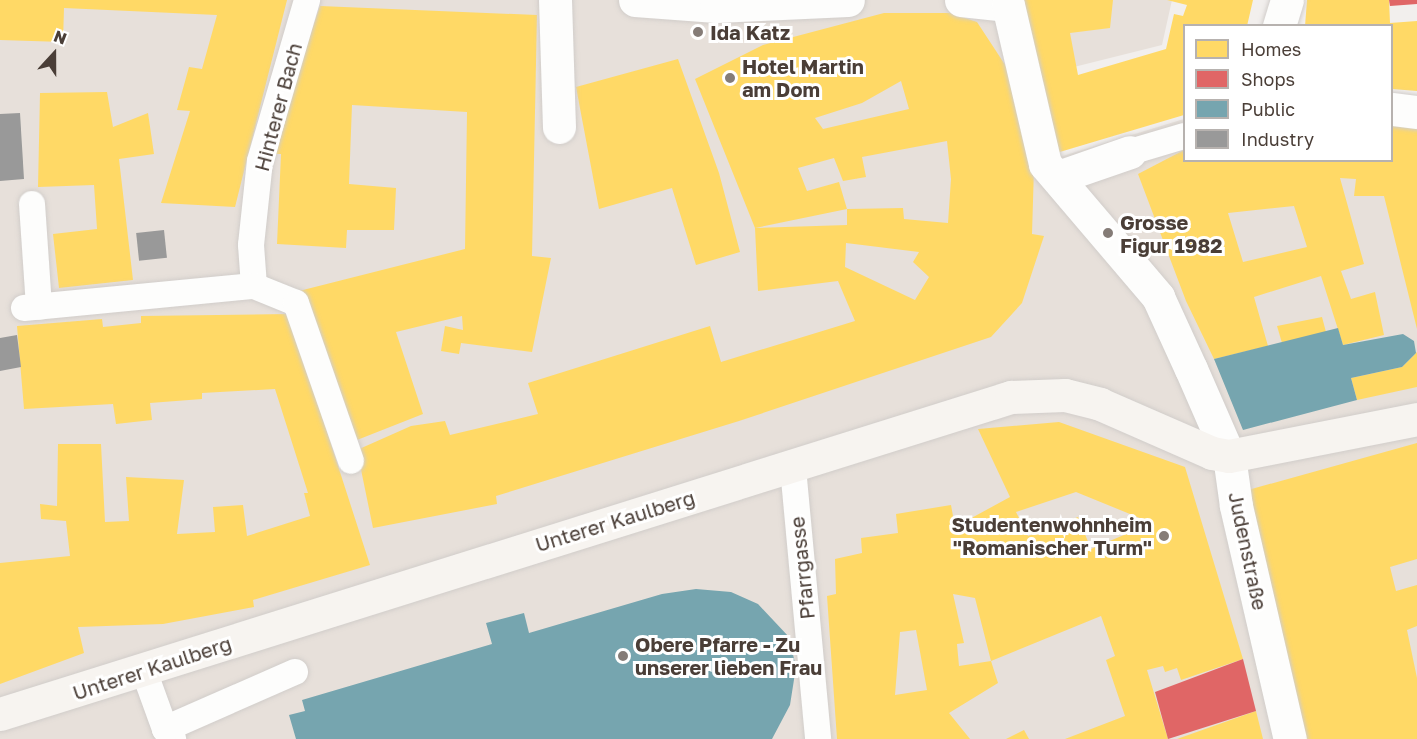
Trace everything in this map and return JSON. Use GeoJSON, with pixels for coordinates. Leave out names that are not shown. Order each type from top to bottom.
{"type":"FeatureCollection","features":[{"type":"Feature","properties":{"kind":"street"},"geometry":{"type":"LineString","coordinates":[[555,0],[559,127]]}},
{"type":"Feature","properties":{"kind":"street"},"geometry":{"type":"LineString","coordinates":[[635,0],[716,6],[848,0]]}},
{"type":"Feature","properties":{"kind":"street"},"geometry":{"type":"LineString","coordinates":[[961,0],[1009,3],[1051,171],[1130,152]]}},
{"type":"Feature","properties":{"kind":"street"},"geometry":{"type":"LineString","coordinates":[[1280,24],[1287,0]]}},
{"type":"Feature","properties":{"kind":"street"},"geometry":{"type":"LineString","coordinates":[[1393,109],[1417,112]]}},
{"type":"Feature","properties":{"kind":"street","name":"Judenstraße"},"geometry":{"type":"LineString","coordinates":[[1051,171],[1158,297],[1229,456],[1236,506],[1290,739]]}},
{"type":"Feature","properties":{"kind":"street","name":"Unterer Kaulberg"},"geometry":{"type":"LineString","coordinates":[[0,714],[144,671],[598,525],[793,468],[976,408],[1036,393],[1100,404],[1212,453],[1229,456]]}},
{"type":"Feature","properties":{"kind":"street"},"geometry":{"type":"LineString","coordinates":[[1229,456],[1417,419]]}},
{"type":"Feature","properties":{"kind":"lane","name":"Hinterer Bach"},"geometry":{"type":"LineString","coordinates":[[254,286],[251,245],[260,161],[307,0]]}},
{"type":"Feature","properties":{"kind":"lane"},"geometry":{"type":"LineString","coordinates":[[1130,152],[1183,137]]}},
{"type":"Feature","properties":{"kind":"lane"},"geometry":{"type":"LineString","coordinates":[[32,204],[32,307],[254,286],[296,303],[351,461]]}},
{"type":"Feature","properties":{"kind":"lane","name":"Pfarrgasse"},"geometry":{"type":"LineString","coordinates":[[793,468],[818,739]]}},
{"type":"Feature","properties":{"kind":"lane"},"geometry":{"type":"LineString","coordinates":[[144,671],[169,734],[295,672]]}},
{"type":"Feature","properties":{"kind":"shaded area"},"geometry":{"type":"Polygon","coordinates":[[[0,0],[1172,0],[1162,45],[1030,78],[1053,159],[1183,119],[1183,162],[1393,162],[1393,111],[1417,116],[1417,739],[0,739],[0,0]]]}},
{"type":"Feature","properties":{"kind":"building: Homes"},"geometry":{"type":"Polygon","coordinates":[[[0,0],[287,0],[235,207],[161,203],[190,111],[177,110],[189,67],[202,69],[217,15],[64,8],[63,42],[0,40],[0,0]]]}},
{"type":"Feature","properties":{"kind":"building: Homes"},"geometry":{"type":"Polygon","coordinates":[[[1024,0],[1113,0],[1110,28],[1070,33],[1078,75],[1166,49],[1174,14],[1183,16],[1187,5],[1167,0],[1253,0],[1247,24],[1183,24],[1183,115],[1053,154],[1023,39],[1024,0]]]}},
{"type":"Feature","properties":{"kind":"building: Homes"},"geometry":{"type":"Polygon","coordinates":[[[1307,0],[1389,0],[1390,23],[1417,21],[1417,91],[1393,89],[1393,24],[1305,24],[1307,0]]]}},
{"type":"Feature","properties":{"kind":"building: Homes"},"geometry":{"type":"Polygon","coordinates":[[[320,6],[537,15],[532,256],[551,258],[532,352],[461,343],[459,354],[441,351],[445,326],[463,330],[462,316],[396,332],[423,414],[357,440],[299,291],[465,249],[467,112],[352,105],[349,184],[396,188],[394,230],[347,230],[346,248],[277,244],[281,154],[269,154],[320,6]]]}},
{"type":"Feature","properties":{"kind":"building: Homes"},"geometry":{"type":"Polygon","coordinates":[[[884,13],[950,13],[977,22],[1017,83],[1034,168],[1032,234],[1044,236],[1022,303],[991,337],[739,421],[496,496],[497,504],[373,528],[357,450],[411,426],[445,421],[450,435],[538,414],[528,383],[710,326],[721,362],[855,321],[838,281],[758,291],[755,228],[695,79],[763,45],[884,13]],[[901,81],[862,103],[815,118],[823,129],[909,109],[901,81]],[[947,141],[862,157],[866,177],[843,181],[834,158],[798,168],[807,191],[839,182],[847,209],[903,208],[904,219],[948,223],[951,179],[947,141]],[[847,209],[755,228],[847,225],[847,209]],[[846,243],[845,267],[915,300],[929,277],[913,262],[919,252],[846,243]]]}},
{"type":"Feature","properties":{"kind":"building: Homes"},"geometry":{"type":"Polygon","coordinates":[[[678,59],[719,173],[740,252],[696,265],[672,188],[599,209],[576,87],[678,59]]]}},
{"type":"Feature","properties":{"kind":"building: Homes"},"geometry":{"type":"Polygon","coordinates":[[[107,92],[113,127],[148,113],[154,154],[119,159],[133,280],[59,288],[53,234],[97,229],[94,185],[38,187],[40,93],[107,92]]]}},
{"type":"Feature","properties":{"kind":"building: Homes"},"geometry":{"type":"Polygon","coordinates":[[[1393,122],[1417,126],[1417,329],[1384,196],[1354,196],[1356,179],[1340,178],[1364,264],[1341,271],[1351,299],[1375,292],[1384,335],[1343,345],[1321,276],[1254,297],[1268,346],[1214,359],[1186,301],[1138,174],[1183,151],[1183,162],[1393,162],[1393,122]],[[1294,206],[1228,213],[1243,262],[1307,247],[1294,206]]]}},
{"type":"Feature","properties":{"kind":"building: Homes"},"geometry":{"type":"Polygon","coordinates":[[[289,314],[370,565],[253,600],[254,607],[163,624],[78,627],[84,653],[0,684],[0,563],[70,556],[66,521],[41,519],[40,504],[57,506],[58,444],[101,444],[105,522],[129,521],[126,477],[184,480],[177,534],[215,532],[213,507],[243,505],[247,536],[310,516],[304,493],[308,493],[275,389],[202,393],[202,399],[150,403],[152,420],[116,424],[113,404],[24,409],[17,326],[102,319],[103,327],[141,323],[141,316],[289,314]]]}},
{"type":"Feature","properties":{"kind":"building: Homes"},"geometry":{"type":"Polygon","coordinates":[[[1322,317],[1326,332],[1282,343],[1277,326],[1322,317]]]}},
{"type":"Feature","properties":{"kind":"building: Homes"},"geometry":{"type":"Polygon","coordinates":[[[1417,352],[1417,387],[1357,400],[1351,378],[1402,367],[1417,352]]]}},
{"type":"Feature","properties":{"kind":"building: Homes"},"geometry":{"type":"Polygon","coordinates":[[[1059,422],[1185,467],[1243,659],[1181,680],[1177,668],[1165,672],[1163,666],[1147,670],[1168,739],[1065,739],[1125,716],[1106,660],[1115,656],[1101,616],[991,661],[998,683],[949,713],[970,739],[837,739],[827,596],[836,594],[835,559],[862,553],[861,538],[898,533],[896,514],[951,505],[955,527],[1010,497],[978,429],[1059,422]],[[1076,492],[1016,512],[1028,536],[1078,517],[1091,549],[1152,523],[1076,492]],[[953,594],[964,643],[957,644],[959,666],[991,661],[975,598],[953,594]],[[916,630],[900,632],[895,695],[927,690],[916,630]]]}},
{"type":"Feature","properties":{"kind":"building: Homes"},"geometry":{"type":"Polygon","coordinates":[[[1417,443],[1417,559],[1390,567],[1396,591],[1417,585],[1417,626],[1407,630],[1417,678],[1417,739],[1305,739],[1248,490],[1417,443]]]}},
{"type":"Feature","properties":{"kind":"building: Homes"},"geometry":{"type":"Polygon","coordinates":[[[1256,711],[1263,739],[1177,739],[1256,711]]]}},
{"type":"Feature","properties":{"kind":"building: Homes"},"geometry":{"type":"Polygon","coordinates":[[[1024,730],[1029,739],[1006,739],[1024,730]]]}},
{"type":"Feature","properties":{"kind":"building: Shops"},"geometry":{"type":"Polygon","coordinates":[[[1389,0],[1417,0],[1417,4],[1390,6],[1389,0]]]}},
{"type":"Feature","properties":{"kind":"building: Shops"},"geometry":{"type":"Polygon","coordinates":[[[1243,659],[1256,711],[1168,739],[1155,692],[1243,659]]]}},
{"type":"Feature","properties":{"kind":"building: Public"},"geometry":{"type":"Polygon","coordinates":[[[1338,328],[1343,345],[1403,334],[1414,341],[1416,353],[1402,367],[1351,378],[1357,400],[1243,430],[1214,359],[1338,328]]]}},
{"type":"Feature","properties":{"kind":"building: Public","name":"Obere Pfarre - Zu unserer lieben Frau"},"geometry":{"type":"Polygon","coordinates":[[[696,589],[731,592],[758,604],[789,637],[796,667],[790,705],[772,739],[296,739],[289,715],[305,711],[302,700],[492,644],[486,623],[524,613],[529,633],[662,594],[696,589]]]}},
{"type":"Feature","properties":{"kind":"building: Industry"},"geometry":{"type":"Polygon","coordinates":[[[20,113],[24,179],[0,181],[0,114],[20,113]]]}},
{"type":"Feature","properties":{"kind":"building: Industry"},"geometry":{"type":"Polygon","coordinates":[[[164,230],[167,258],[139,261],[136,233],[164,230]]]}},
{"type":"Feature","properties":{"kind":"building: Industry"},"geometry":{"type":"Polygon","coordinates":[[[17,335],[21,367],[0,371],[0,338],[17,335]]]}},
{"type":"Feature","properties":{"kind":"place","name":"Ida Katz"},"geometry":{"type":"Point","coordinates":[698,32]}},
{"type":"Feature","properties":{"kind":"place","name":"Hotel Martin am Dom"},"geometry":{"type":"Point","coordinates":[730,78]}},
{"type":"Feature","properties":{"kind":"place","name":"Grosse Figur 1982"},"geometry":{"type":"Point","coordinates":[1108,233]}},
{"type":"Feature","properties":{"kind":"place","name":"Studentenwohnheim \"Romanischer Turm\""},"geometry":{"type":"Point","coordinates":[1164,536]}},
{"type":"Feature","properties":{"kind":"place","name":"Obere Pfarre - Zu unserer lieben Frau"},"geometry":{"type":"Point","coordinates":[623,656]}}]}
